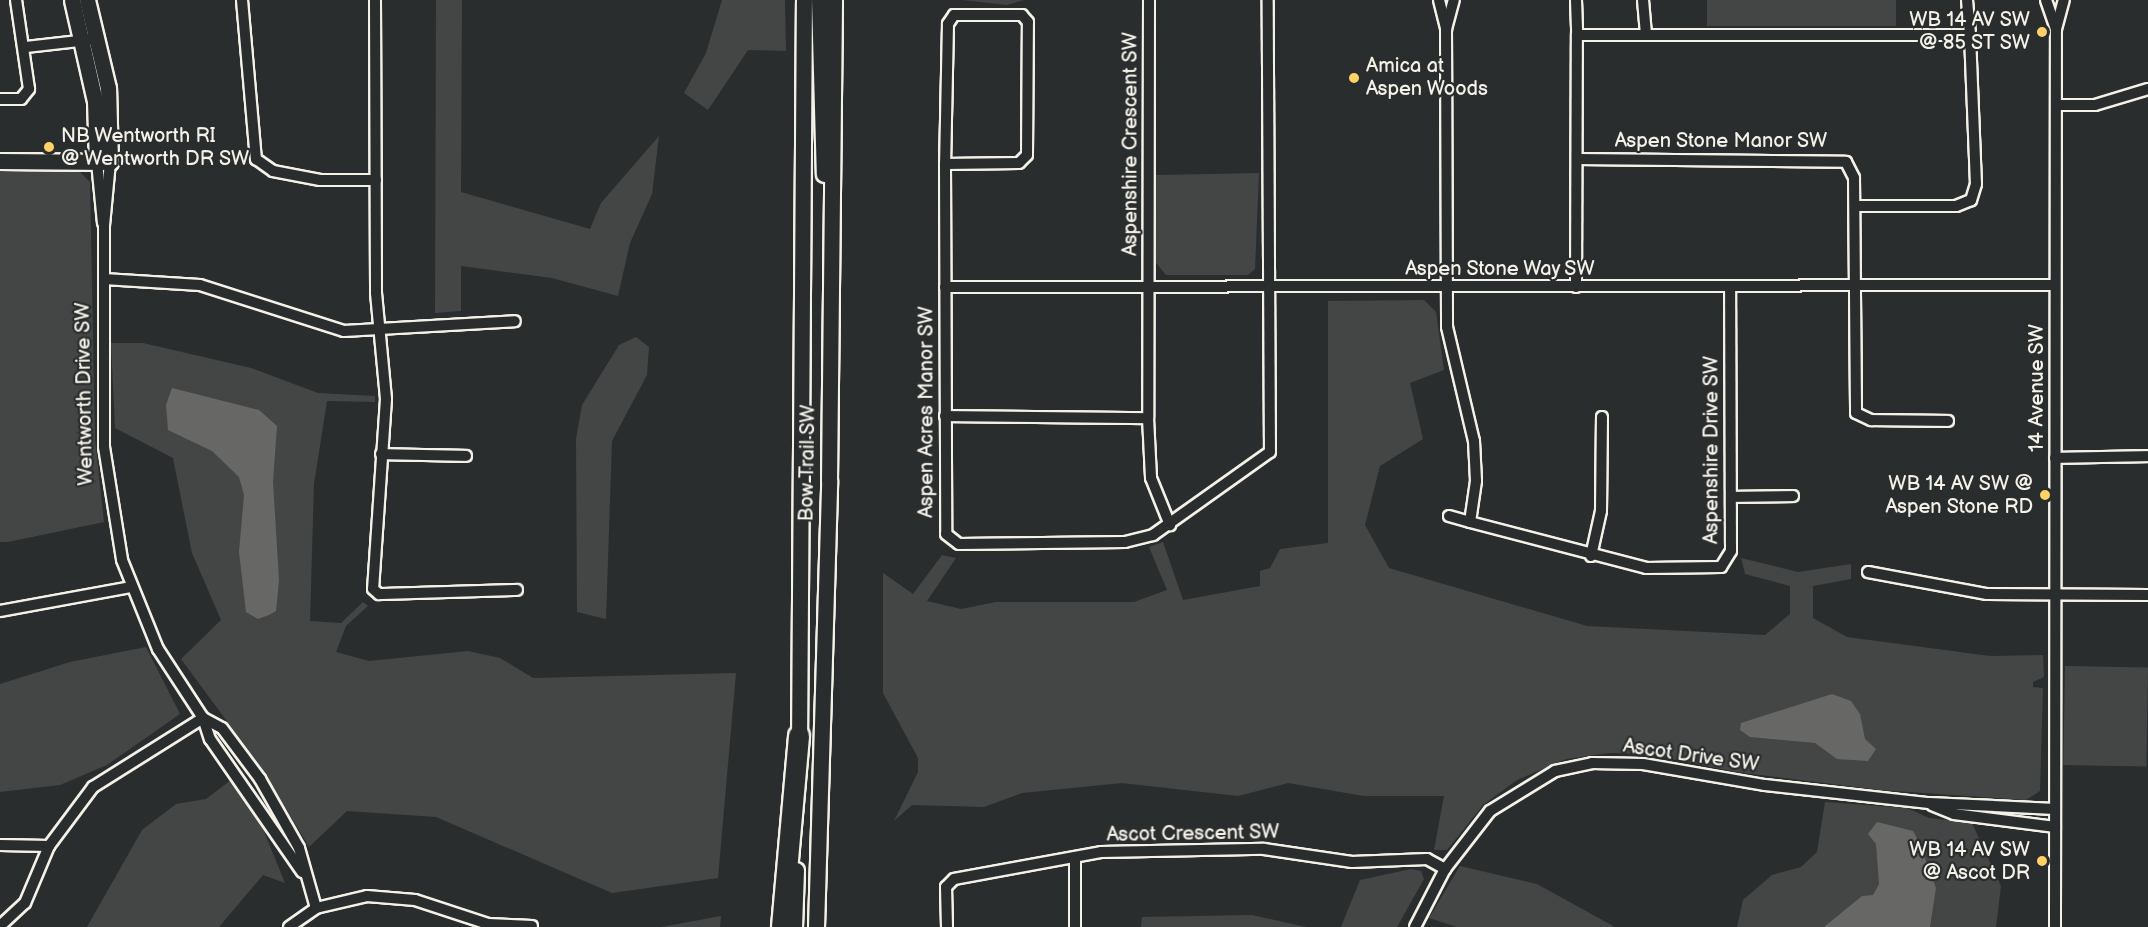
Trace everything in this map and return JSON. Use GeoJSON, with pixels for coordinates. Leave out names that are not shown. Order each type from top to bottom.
{"type":"FeatureCollection","features":[{"type":"Feature","properties":{"kind":"highway"},"geometry":{"type":"LineString","coordinates":[[782,927],[799,736]]}},
{"type":"Feature","properties":{"kind":"main road","name":"Wentworth Drive SW"},"geometry":{"type":"LineString","coordinates":[[72,0],[95,101],[103,162]]}},
{"type":"Feature","properties":{"kind":"main road","name":"Wentworth Drive SW"},"geometry":{"type":"LineString","coordinates":[[87,0],[108,88],[103,162]]}},
{"type":"Feature","properties":{"kind":"main road","name":"Bow Trail SW"},"geometry":{"type":"LineString","coordinates":[[794,927],[799,736],[804,0]]}},
{"type":"Feature","properties":{"kind":"main road"},"geometry":{"type":"LineString","coordinates":[[819,0],[830,303]]}},
{"type":"Feature","properties":{"kind":"main road","name":"Bow Trail SW"},"geometry":{"type":"LineString","coordinates":[[816,927],[830,303],[834,239],[834,0]]}},
{"type":"Feature","properties":{"kind":"main road"},"geometry":{"type":"LineString","coordinates":[[834,239],[844,0]]}},
{"type":"Feature","properties":{"kind":"main road"},"geometry":{"type":"LineString","coordinates":[[0,161],[103,162]]}},
{"type":"Feature","properties":{"kind":"street"},"geometry":{"type":"LineString","coordinates":[[0,99],[21,99],[29,89],[26,47],[16,0]]}},
{"type":"Feature","properties":{"kind":"street"},"geometry":{"type":"LineString","coordinates":[[242,0],[255,159],[273,171],[320,180],[376,180]]}},
{"type":"Feature","properties":{"kind":"street"},"geometry":{"type":"LineString","coordinates":[[375,0],[379,331],[386,399],[373,589],[380,594],[517,590]]}},
{"type":"Feature","properties":{"kind":"street","name":"Aspenshire Crescent SW"},"geometry":{"type":"LineString","coordinates":[[1149,0],[1148,418],[1151,478],[1170,525]]}},
{"type":"Feature","properties":{"kind":"street"},"geometry":{"type":"LineString","coordinates":[[1268,0],[1268,287]]}},
{"type":"Feature","properties":{"kind":"street"},"geometry":{"type":"LineString","coordinates":[[1439,0],[1446,29],[1447,287],[1451,356],[1474,441],[1476,481],[1470,522]]}},
{"type":"Feature","properties":{"kind":"street"},"geometry":{"type":"LineString","coordinates":[[1446,29],[1454,0]]}},
{"type":"Feature","properties":{"kind":"street"},"geometry":{"type":"LineString","coordinates":[[1576,0],[1576,287]]}},
{"type":"Feature","properties":{"kind":"street"},"geometry":{"type":"LineString","coordinates":[[1642,0],[1646,35]]}},
{"type":"Feature","properties":{"kind":"street"},"geometry":{"type":"LineString","coordinates":[[1855,206],[1956,206],[1971,200],[1976,184],[1967,0]]}},
{"type":"Feature","properties":{"kind":"street","name":"14 Avenue SW"},"geometry":{"type":"LineString","coordinates":[[2046,0],[2056,29]]}},
{"type":"Feature","properties":{"kind":"street","name":"14 Avenue SW"},"geometry":{"type":"LineString","coordinates":[[2055,927],[2056,29],[2064,0]]}},
{"type":"Feature","properties":{"kind":"street","name":"Aspen Acres Manor SW"},"geometry":{"type":"LineString","coordinates":[[945,164],[1019,163],[1027,155],[1028,22],[1022,15],[954,15],[949,20],[945,164],[945,528],[954,543],[1125,542],[1170,525],[1270,452],[1268,287]]}},
{"type":"Feature","properties":{"kind":"street"},"geometry":{"type":"LineString","coordinates":[[1577,35],[1970,35]]}},
{"type":"Feature","properties":{"kind":"street"},"geometry":{"type":"LineString","coordinates":[[26,47],[82,41],[97,37]]}},
{"type":"Feature","properties":{"kind":"street"},"geometry":{"type":"LineString","coordinates":[[2056,105],[2095,105],[2148,89]]}},
{"type":"Feature","properties":{"kind":"street","name":"Aspen Stone Manor SW"},"geometry":{"type":"LineString","coordinates":[[1577,159],[1835,159],[1852,169],[1855,206],[1856,413],[1871,420],[1948,420]]}},
{"type":"Feature","properties":{"kind":"street","name":"Wentworth Drive SW"},"geometry":{"type":"LineString","coordinates":[[103,162],[104,447],[112,517],[131,587],[158,650],[203,718],[210,739],[302,872],[316,908]]}},
{"type":"Feature","properties":{"kind":"street"},"geometry":{"type":"LineString","coordinates":[[104,279],[200,285],[314,324],[379,331],[514,321]]}},
{"type":"Feature","properties":{"kind":"street","name":"Aspen Stone Way SW"},"geometry":{"type":"LineString","coordinates":[[945,286],[1730,288],[2055,285]]}},
{"type":"Feature","properties":{"kind":"street","name":"Aspenshire Drive SW"},"geometry":{"type":"LineString","coordinates":[[1449,516],[1591,556],[1646,568],[1721,567],[1731,551],[1730,288]]}},
{"type":"Feature","properties":{"kind":"street"},"geometry":{"type":"LineString","coordinates":[[945,416],[1148,418]]}},
{"type":"Feature","properties":{"kind":"street"},"geometry":{"type":"LineString","coordinates":[[1591,556],[1601,511],[1602,417]]}},
{"type":"Feature","properties":{"kind":"street"},"geometry":{"type":"LineString","coordinates":[[381,454],[466,456]]}},
{"type":"Feature","properties":{"kind":"street"},"geometry":{"type":"LineString","coordinates":[[2055,458],[2148,456]]}},
{"type":"Feature","properties":{"kind":"street"},"geometry":{"type":"LineString","coordinates":[[1731,497],[1793,496]]}},
{"type":"Feature","properties":{"kind":"street"},"geometry":{"type":"LineString","coordinates":[[1868,572],[1987,594],[2148,595]]}},
{"type":"Feature","properties":{"kind":"street"},"geometry":{"type":"LineString","coordinates":[[0,611],[131,587]]}},
{"type":"Feature","properties":{"kind":"street"},"geometry":{"type":"LineString","coordinates":[[0,926],[25,903],[49,846],[93,787],[203,718]]}},
{"type":"Feature","properties":{"kind":"street","name":"Wentworth Drive SW"},"geometry":{"type":"LineString","coordinates":[[203,718],[222,728],[260,779],[299,848],[302,872]]}},
{"type":"Feature","properties":{"kind":"street","name":"Ascot Drive SW"},"geometry":{"type":"LineString","coordinates":[[1415,927],[1445,869],[1498,806],[1555,771],[1592,763],[1643,764],[1765,785],[1929,803],[2055,809]]}},
{"type":"Feature","properties":{"kind":"street","name":"Ascot Drive SW"},"geometry":{"type":"LineString","coordinates":[[1929,803],[1954,814],[2055,827]]}},
{"type":"Feature","properties":{"kind":"street"},"geometry":{"type":"LineString","coordinates":[[0,845],[49,846]]}},
{"type":"Feature","properties":{"kind":"street","name":"Ascot Crescent SW"},"geometry":{"type":"LineString","coordinates":[[946,927],[946,886],[954,879],[1075,857],[1138,849],[1264,849],[1352,862],[1427,859],[1445,869]]}},
{"type":"Feature","properties":{"kind":"street"},"geometry":{"type":"LineString","coordinates":[[1075,857],[1075,927]]}},
{"type":"Feature","properties":{"kind":"street"},"geometry":{"type":"LineString","coordinates":[[289,927],[316,908],[353,897],[388,896],[464,922],[532,926]]}},
{"type":"Feature","properties":{"kind":"shaded area"},"geometry":{"type":"Polygon","coordinates":[[[436,0],[462,0],[461,192],[590,229],[601,203],[659,136],[652,194],[630,243],[618,296],[552,278],[461,266],[461,311],[435,313],[436,0]]]}},
{"type":"Feature","properties":{"kind":"shaded area"},"geometry":{"type":"Polygon","coordinates":[[[722,0],[785,0],[786,51],[748,50],[708,110],[684,93],[706,53],[722,0]]]}},
{"type":"Feature","properties":{"kind":"shaded area"},"geometry":{"type":"Polygon","coordinates":[[[962,0],[1024,0],[1007,5],[962,0]]]}},
{"type":"Feature","properties":{"kind":"shaded area"},"geometry":{"type":"Polygon","coordinates":[[[1707,0],[1896,0],[1896,26],[1707,26],[1707,0]]]}},
{"type":"Feature","properties":{"kind":"shaded area"},"geometry":{"type":"Polygon","coordinates":[[[0,171],[79,171],[90,182],[95,439],[104,522],[8,542],[0,542],[0,171]]]}},
{"type":"Feature","properties":{"kind":"shaded area"},"geometry":{"type":"Polygon","coordinates":[[[1259,173],[1255,269],[1248,275],[1166,275],[1156,263],[1156,175],[1259,173]]]}},
{"type":"Feature","properties":{"kind":"shaded area"},"geometry":{"type":"Polygon","coordinates":[[[1424,300],[1436,312],[1444,370],[1410,383],[1423,439],[1380,466],[1365,525],[1389,568],[1587,626],[1765,635],[1790,614],[1790,586],[1745,574],[1741,558],[1798,572],[1851,564],[1851,579],[1813,586],[1813,618],[1847,637],[1990,656],[2043,655],[2044,677],[2033,682],[2033,687],[2043,688],[2040,791],[2026,800],[1880,790],[1736,772],[1647,754],[1610,753],[1566,759],[1517,780],[1483,805],[1447,850],[1434,850],[1444,796],[1364,796],[1288,783],[1238,796],[1122,783],[1022,793],[984,807],[912,805],[894,821],[918,772],[918,758],[883,693],[883,573],[913,594],[942,555],[956,558],[927,601],[961,609],[996,602],[1134,602],[1167,590],[1149,547],[1163,542],[1183,600],[1260,586],[1260,571],[1270,568],[1280,549],[1328,543],[1328,301],[1424,300]]]}},
{"type":"Feature","properties":{"kind":"shaded area"},"geometry":{"type":"Polygon","coordinates":[[[636,337],[649,347],[647,375],[612,441],[606,619],[577,612],[576,439],[582,405],[619,345],[636,337]]]}},
{"type":"Feature","properties":{"kind":"shaded area"},"geometry":{"type":"Polygon","coordinates":[[[111,343],[143,343],[251,368],[318,393],[375,396],[375,402],[327,401],[314,484],[310,621],[341,623],[363,602],[368,606],[346,626],[336,652],[369,661],[468,651],[500,658],[533,678],[736,673],[718,878],[612,893],[436,817],[347,811],[309,847],[263,770],[181,659],[221,620],[192,553],[173,458],[115,428],[111,343]]]}},
{"type":"Feature","properties":{"kind":"shaded area"},"geometry":{"type":"Polygon","coordinates":[[[172,388],[259,410],[277,426],[273,482],[279,580],[276,611],[269,615],[258,619],[246,612],[239,552],[244,495],[239,477],[212,451],[168,430],[166,405],[172,388]]]}},
{"type":"Feature","properties":{"kind":"shaded area"},"geometry":{"type":"Polygon","coordinates":[[[146,647],[180,714],[107,765],[60,785],[0,792],[0,684],[70,662],[146,647]]]}},
{"type":"Feature","properties":{"kind":"shaded area"},"geometry":{"type":"Polygon","coordinates":[[[2065,666],[2148,667],[2146,766],[2063,765],[2065,666]]]}},
{"type":"Feature","properties":{"kind":"shaded area"},"geometry":{"type":"Polygon","coordinates":[[[1832,694],[1851,701],[1860,714],[1865,739],[1876,749],[1868,761],[1837,759],[1815,743],[1750,737],[1740,730],[1741,723],[1832,694]]]}},
{"type":"Feature","properties":{"kind":"shaded area"},"geometry":{"type":"Polygon","coordinates":[[[231,780],[263,829],[285,883],[263,875],[219,927],[87,927],[142,830],[176,804],[206,799],[231,780]]]}},
{"type":"Feature","properties":{"kind":"shaded area"},"geometry":{"type":"Polygon","coordinates":[[[1825,802],[1907,808],[1929,818],[1972,823],[2001,886],[1996,927],[1737,927],[1743,900],[1772,875],[1801,867],[1817,852],[1825,802]]]}},
{"type":"Feature","properties":{"kind":"shaded area"},"geometry":{"type":"Polygon","coordinates":[[[1877,822],[1913,831],[1918,840],[1936,888],[1930,927],[1824,927],[1862,896],[1873,895],[1879,884],[1876,844],[1868,834],[1877,822]]]}},
{"type":"Feature","properties":{"kind":"shaded area"},"geometry":{"type":"Polygon","coordinates":[[[1460,866],[1537,884],[1615,927],[1457,927],[1429,918],[1460,866]]]}},
{"type":"Feature","properties":{"kind":"shaded area"},"geometry":{"type":"Polygon","coordinates":[[[1411,869],[1421,871],[1424,879],[1397,927],[1341,927],[1360,880],[1411,869]]]}},
{"type":"Feature","properties":{"kind":"shaded area"},"geometry":{"type":"Polygon","coordinates":[[[1252,915],[1306,927],[1141,927],[1142,917],[1252,915]]]}},
{"type":"Feature","properties":{"kind":"shaded area"},"geometry":{"type":"Polygon","coordinates":[[[721,916],[720,927],[661,927],[721,916]]]}},
{"type":"Feature","properties":{"kind":"place","name":"WB 14 AV SW @ 85 ST SW"},"geometry":{"type":"Point","coordinates":[2042,32]}},
{"type":"Feature","properties":{"kind":"place","name":"Amica at Aspen Woods"},"geometry":{"type":"Point","coordinates":[1354,78]}},
{"type":"Feature","properties":{"kind":"place","name":"NB Wentworth RI @ Wentworth DR SW"},"geometry":{"type":"Point","coordinates":[49,147]}},
{"type":"Feature","properties":{"kind":"place","name":"WB 14 AV SW @ Aspen Stone RD"},"geometry":{"type":"Point","coordinates":[2045,495]}},
{"type":"Feature","properties":{"kind":"place","name":"WB 14 AV SW @ Ascot DR"},"geometry":{"type":"Point","coordinates":[2042,861]}}]}
